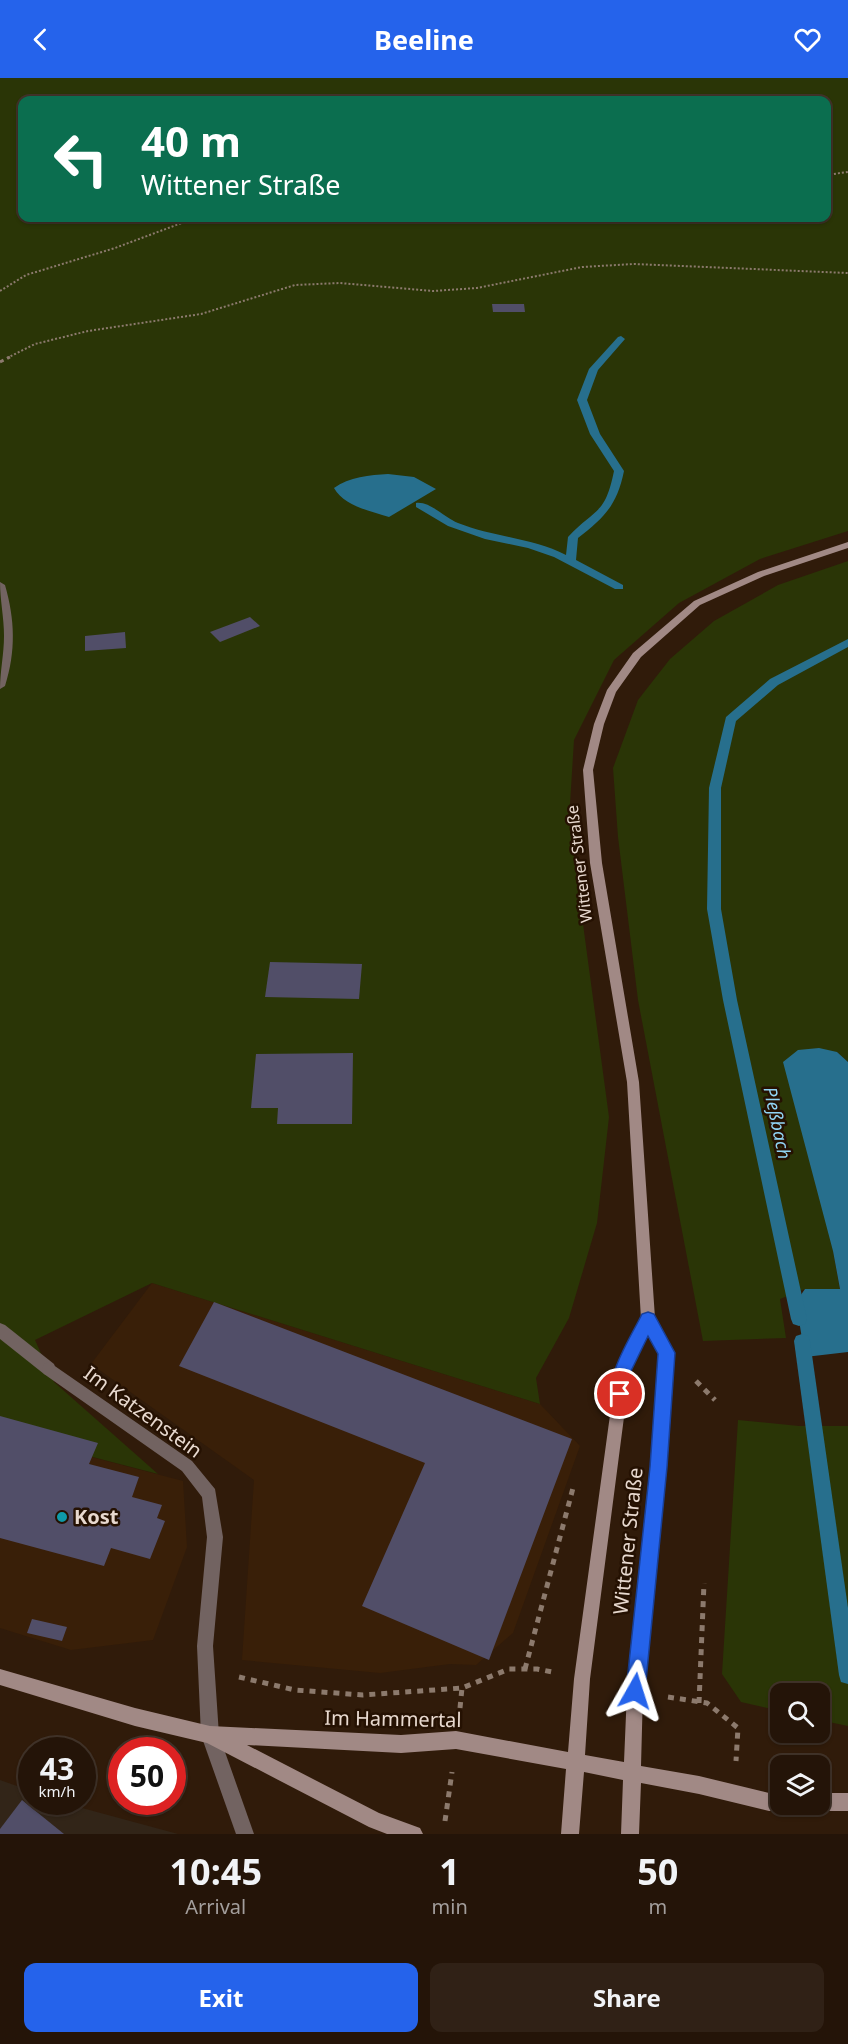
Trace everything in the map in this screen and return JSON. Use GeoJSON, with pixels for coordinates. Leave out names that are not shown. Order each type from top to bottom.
{"type":"FeatureCollection","features":[{"type":"Feature","properties":{"kind":"main road","name":"Wittener Straße"},"geometry":{"type":"LineString","coordinates":[[630,1834],[635,1691],[659,1467],[666,1353],[648,1319],[633,1082],[596,863],[588,770],[599,724],[611,692],[637,655],[697,603],[761,574],[848,545]]}},
{"type":"Feature","properties":{"kind":"main road","name":"Wittener Straße"},"geometry":{"type":"LineString","coordinates":[[570,1834],[582,1679],[623,1371],[648,1319]]}},
{"type":"Feature","properties":{"kind":"main road","name":"Im Hammertal"},"geometry":{"type":"LineString","coordinates":[[0,1677],[135,1717],[210,1735],[401,1744],[456,1740],[574,1762]]}},
{"type":"Feature","properties":{"kind":"main road","name":"Im Hammertal"},"geometry":{"type":"LineString","coordinates":[[210,1735],[375,1821],[414,1834]]}},
{"type":"Feature","properties":{"kind":"main road"},"geometry":{"type":"LineString","coordinates":[[574,1762],[735,1793],[770,1802]]}},
{"type":"Feature","properties":{"kind":"main road"},"geometry":{"type":"LineString","coordinates":[[830,1802],[848,1802]]}},
{"type":"Feature","properties":{"kind":"street"},"geometry":{"type":"LineString","coordinates":[[0,585],[9,612],[8,663],[0,686]]}},
{"type":"Feature","properties":{"kind":"street","name":"Im Katzenstein"},"geometry":{"type":"LineString","coordinates":[[0,1330],[49,1369],[187,1466],[209,1494],[214,1537],[205,1646],[210,1735],[245,1834]]}},
{"type":"Feature","properties":{"kind":"path"},"geometry":{"type":"LineString","coordinates":[[831,174],[848,172]]}},
{"type":"Feature","properties":{"kind":"path"},"geometry":{"type":"LineString","coordinates":[[0,291],[26,275],[115,248],[184,222]]}},
{"type":"Feature","properties":{"kind":"path"},"geometry":{"type":"LineString","coordinates":[[0,362],[35,344],[88,331],[201,314],[295,285],[340,283],[433,291],[477,288],[582,267],[634,264],[848,273]]}},
{"type":"Feature","properties":{"kind":"path"},"geometry":{"type":"LineString","coordinates":[[525,1669],[573,1487]]}},
{"type":"Feature","properties":{"kind":"path"},"geometry":{"type":"LineString","coordinates":[[699,1703],[704,1583]]}},
{"type":"Feature","properties":{"kind":"path"},"geometry":{"type":"LineString","coordinates":[[207,1670],[295,1690],[363,1695],[462,1688],[509,1669],[537,1669],[582,1679]]}},
{"type":"Feature","properties":{"kind":"path"},"geometry":{"type":"LineString","coordinates":[[635,1691],[707,1703],[738,1728],[735,1793]]}},
{"type":"Feature","properties":{"kind":"shaded area"},"geometry":{"type":"Polygon","coordinates":[[[152,1283],[540,1404],[580,1446],[513,1633],[476,1665],[450,1664],[380,1673],[242,1660],[254,1480],[91,1364],[152,1283]]]}},
{"type":"Feature","properties":{"kind":"shaded area"},"geometry":{"type":"Polygon","coordinates":[[[0,1433],[183,1481],[187,1547],[153,1640],[71,1650],[0,1628],[0,1433]]]}},
{"type":"Feature","properties":{"kind":"shaded area"},"geometry":{"type":"Polygon","coordinates":[[[0,1780],[18,1786],[18,1815],[96,1815],[96,1812],[178,1834],[0,1834],[0,1780]]]}},
{"type":"Feature","properties":{"kind":"green space"},"geometry":{"type":"Polygon","coordinates":[[[0,78],[848,78],[848,531],[760,559],[679,603],[614,660],[574,740],[569,820],[609,1117],[597,1223],[569,1318],[536,1378],[540,1404],[152,1283],[35,1340],[54,1382],[158,1474],[0,1433],[0,78]]]}},
{"type":"Feature","properties":{"kind":"green space"},"geometry":{"type":"Polygon","coordinates":[[[848,561],[848,1062],[837,1052],[833,1251],[840,1290],[805,1289],[780,1299],[786,1338],[703,1341],[638,1000],[618,837],[613,768],[638,700],[670,659],[714,621],[778,585],[848,561]]]}},
{"type":"Feature","properties":{"kind":"green space"},"geometry":{"type":"Polygon","coordinates":[[[738,1420],[799,1426],[848,1426],[848,1726],[830,1722],[830,1683],[770,1683],[770,1709],[741,1702],[722,1674],[738,1420]]]}},
{"type":"Feature","properties":{"kind":"water"},"geometry":{"type":"Polygon","coordinates":[[[388,474],[414,477],[436,489],[389,517],[351,504],[334,488],[353,479],[388,474]]]}},
{"type":"Feature","properties":{"kind":"water"},"geometry":{"type":"Polygon","coordinates":[[[819,1048],[837,1052],[848,1062],[848,1352],[805,1357],[796,1302],[805,1289],[840,1289],[833,1251],[783,1062],[798,1050],[819,1048]]]}},
{"type":"Feature","properties":{"kind":"building"},"geometry":{"type":"Polygon","coordinates":[[[492,304],[524,304],[525,312],[493,312],[492,304]]]}},
{"type":"Feature","properties":{"kind":"building"},"geometry":{"type":"Polygon","coordinates":[[[250,617],[260,626],[220,642],[210,632],[250,617]]]}},
{"type":"Feature","properties":{"kind":"building"},"geometry":{"type":"Polygon","coordinates":[[[125,632],[126,648],[85,651],[85,636],[125,632]]]}},
{"type":"Feature","properties":{"kind":"building"},"geometry":{"type":"Polygon","coordinates":[[[270,962],[362,964],[359,999],[265,997],[270,962]]]}},
{"type":"Feature","properties":{"kind":"building"},"geometry":{"type":"Polygon","coordinates":[[[353,1053],[352,1124],[277,1124],[278,1108],[251,1108],[256,1054],[353,1053]]]}},
{"type":"Feature","properties":{"kind":"building"},"geometry":{"type":"Polygon","coordinates":[[[214,1302],[572,1439],[489,1660],[362,1606],[425,1463],[179,1366],[214,1302]]]}},
{"type":"Feature","properties":{"kind":"building","name":"Kost"},"geometry":{"type":"Polygon","coordinates":[[[0,1416],[98,1443],[89,1464],[139,1477],[132,1497],[162,1505],[157,1518],[165,1521],[150,1559],[111,1548],[104,1566],[0,1538],[0,1416]]]}},
{"type":"Feature","properties":{"kind":"building"},"geometry":{"type":"Polygon","coordinates":[[[32,1619],[67,1627],[62,1641],[27,1633],[32,1619]]]}},
{"type":"Feature","properties":{"kind":"building"},"geometry":{"type":"Polygon","coordinates":[[[18,1805],[18,1815],[41,1815],[64,1834],[0,1834],[0,1829],[18,1805]]]}},
{"type":"Feature","properties":{"kind":"waterway"},"geometry":{"type":"LineString","coordinates":[[571,561],[573,537],[605,510],[613,495],[619,471],[595,434],[582,400],[594,369],[621,339]]}},
{"type":"Feature","properties":{"kind":"waterway"},"geometry":{"type":"LineString","coordinates":[[420,505],[452,524],[489,537],[530,545],[558,555],[619,587]]}},
{"type":"Feature","properties":{"kind":"waterway","name":"Pleßbach"},"geometry":{"type":"LineString","coordinates":[[799,1319],[730,1000],[714,909],[715,788],[730,720],[774,682],[848,642]]}},
{"type":"Feature","properties":{"kind":"waterway","name":"Pleßbach"},"geometry":{"type":"LineString","coordinates":[[802,1341],[848,1675]]}},
{"type":"Feature","properties":{"kind":"place","name":"Kost"},"geometry":{"type":"Point","coordinates":[62,1517]}},
{"type":"Feature","properties":{"kind":"route"},"geometry":{"type":"LineString","coordinates":[[620,1394],[623,1371],[648,1319],[666,1353],[659,1467],[635,1691]]}}]}
